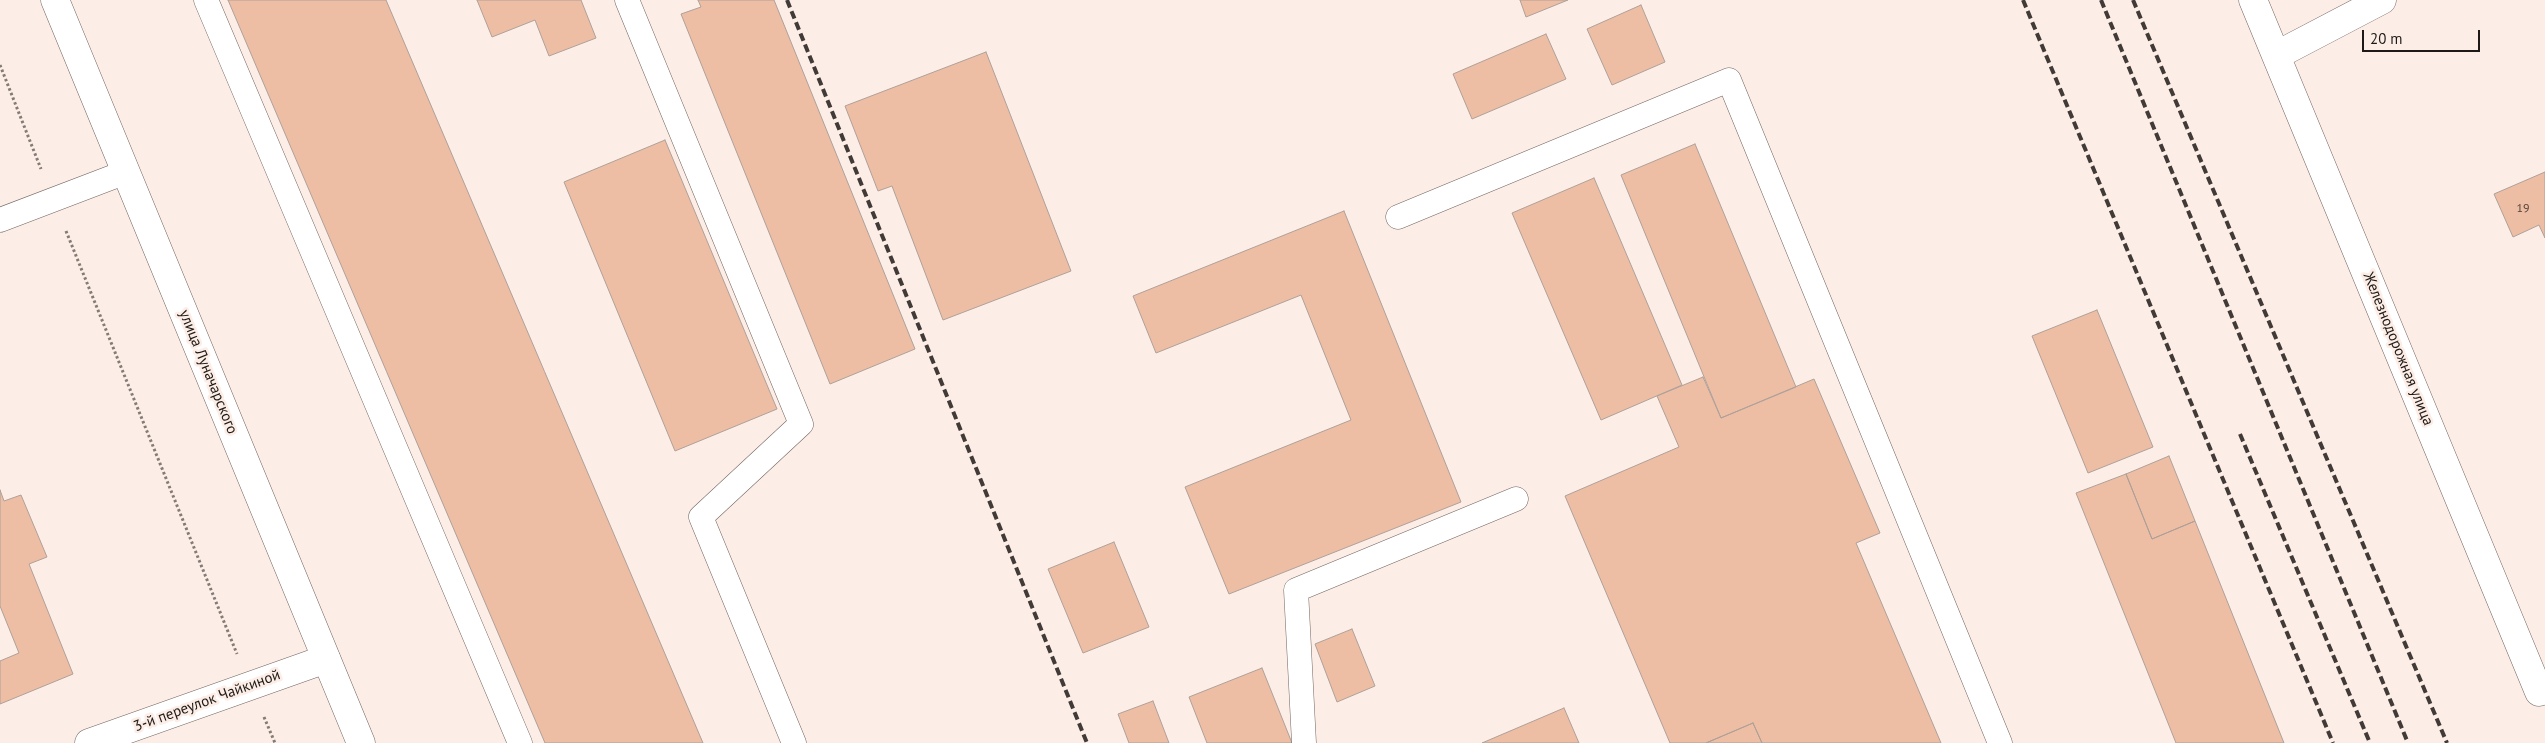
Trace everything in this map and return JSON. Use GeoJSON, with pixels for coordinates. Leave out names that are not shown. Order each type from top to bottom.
{"type":"FeatureCollection","features":[{"type":"Feature","properties":{"kind":"street","name":"улица Луначарского"},"geometry":{"type":"LineString","coordinates":[[55,0],[361,743]]}},
{"type":"Feature","properties":{"kind":"street","name":"Железнодорожная улица"},"geometry":{"type":"LineString","coordinates":[[2253,0],[2539,692],[2545,690]]}},
{"type":"Feature","properties":{"kind":"street"},"geometry":{"type":"LineString","coordinates":[[2277,55],[2382,0]]}},
{"type":"Feature","properties":{"kind":"street","name":"3-й переулок Чайкиной"},"geometry":{"type":"LineString","coordinates":[[89,743],[326,659]]}},
{"type":"Feature","properties":{"kind":"lane"},"geometry":{"type":"LineString","coordinates":[[206,0],[520,743]]}},
{"type":"Feature","properties":{"kind":"lane"},"geometry":{"type":"LineString","coordinates":[[627,0],[801,424],[701,517],[794,743]]}},
{"type":"Feature","properties":{"kind":"lane"},"geometry":{"type":"LineString","coordinates":[[1398,217],[1729,80],[2000,743]]}},
{"type":"Feature","properties":{"kind":"lane"},"geometry":{"type":"LineString","coordinates":[[0,220],[126,172]]}},
{"type":"Feature","properties":{"kind":"lane"},"geometry":{"type":"LineString","coordinates":[[1304,743],[1296,590],[1516,499]]}},
{"type":"Feature","properties":{"kind":"path"},"geometry":{"type":"LineString","coordinates":[[0,65],[250,686],[275,743]]}},
{"type":"Feature","properties":{"kind":"building"},"geometry":{"type":"Polygon","coordinates":[[[228,0],[386,0],[703,743],[545,743],[228,0]]]}},
{"type":"Feature","properties":{"kind":"building"},"geometry":{"type":"Polygon","coordinates":[[[477,0],[581,0],[596,38],[549,56],[535,20],[492,37],[477,0]]]}},
{"type":"Feature","properties":{"kind":"building"},"geometry":{"type":"Polygon","coordinates":[[[698,0],[774,0],[915,349],[830,384],[681,14],[701,7],[698,0]]]}},
{"type":"Feature","properties":{"kind":"building"},"geometry":{"type":"Polygon","coordinates":[[[1520,0],[1568,0],[1526,17],[1520,0]]]}},
{"type":"Feature","properties":{"kind":"building"},"geometry":{"type":"Polygon","coordinates":[[[1641,5],[1665,62],[1612,85],[1587,29],[1641,5]]]}},
{"type":"Feature","properties":{"kind":"building"},"geometry":{"type":"Polygon","coordinates":[[[1546,34],[1566,79],[1472,119],[1453,74],[1546,34]]]}},
{"type":"Feature","properties":{"kind":"building"},"geometry":{"type":"Polygon","coordinates":[[[986,52],[1071,271],[943,320],[892,186],[878,191],[845,106],[986,52]]]}},
{"type":"Feature","properties":{"kind":"building"},"geometry":{"type":"Polygon","coordinates":[[[665,140],[777,409],[675,451],[564,182],[665,140]]]}},
{"type":"Feature","properties":{"kind":"building"},"geometry":{"type":"Polygon","coordinates":[[[1695,144],[1796,387],[1721,418],[1621,175],[1695,144]]]}},
{"type":"Feature","properties":{"kind":"building"},"geometry":{"type":"Polygon","coordinates":[[[2545,172],[2545,238],[2539,225],[2513,237],[2494,194],[2545,172]]]}},
{"type":"Feature","properties":{"kind":"building"},"geometry":{"type":"Polygon","coordinates":[[[1594,178],[1682,385],[1601,420],[1512,213],[1594,178]]]}},
{"type":"Feature","properties":{"kind":"building"},"geometry":{"type":"Polygon","coordinates":[[[1344,211],[1461,502],[1229,594],[1185,487],[1351,420],[1301,295],[1156,353],[1133,296],[1344,211]]]}},
{"type":"Feature","properties":{"kind":"building"},"geometry":{"type":"Polygon","coordinates":[[[2097,310],[2153,447],[2088,473],[2032,336],[2097,310]]]}},
{"type":"Feature","properties":{"kind":"building"},"geometry":{"type":"Polygon","coordinates":[[[1703,377],[1721,418],[1814,379],[1880,533],[1856,543],[1941,743],[1762,743],[1753,723],[1706,743],[1670,743],[1565,496],[1679,447],[1657,396],[1703,377]]]}},
{"type":"Feature","properties":{"kind":"building"},"geometry":{"type":"Polygon","coordinates":[[[2169,456],[2195,521],[2152,539],[2126,474],[2169,456]]]}},
{"type":"Feature","properties":{"kind":"building"},"geometry":{"type":"Polygon","coordinates":[[[2126,474],[2152,539],[2195,521],[2284,743],[2176,743],[2076,493],[2126,474]]]}},
{"type":"Feature","properties":{"kind":"building"},"geometry":{"type":"Polygon","coordinates":[[[0,490],[4,501],[21,495],[47,557],[29,564],[73,674],[0,704],[0,661],[19,653],[0,606],[0,490]]]}},
{"type":"Feature","properties":{"kind":"building"},"geometry":{"type":"Polygon","coordinates":[[[1114,542],[1149,627],[1083,653],[1048,569],[1114,542]]]}},
{"type":"Feature","properties":{"kind":"building"},"geometry":{"type":"Polygon","coordinates":[[[1352,629],[1375,686],[1337,702],[1315,644],[1352,629]]]}},
{"type":"Feature","properties":{"kind":"building"},"geometry":{"type":"Polygon","coordinates":[[[1262,668],[1292,743],[1207,743],[1189,697],[1262,668]]]}},
{"type":"Feature","properties":{"kind":"building"},"geometry":{"type":"Polygon","coordinates":[[[1153,701],[1169,743],[1129,743],[1118,714],[1153,701]]]}},
{"type":"Feature","properties":{"kind":"building"},"geometry":{"type":"Polygon","coordinates":[[[1564,708],[1579,743],[1482,743],[1564,708]]]}},
{"type":"Feature","properties":{"kind":"building"},"geometry":{"type":"Polygon","coordinates":[[[1753,723],[1762,743],[1706,743],[1753,723]]]}},
{"type":"Feature","properties":{"kind":"railway"},"geometry":{"type":"LineString","coordinates":[[787,0],[1087,743]]}},
{"type":"Feature","properties":{"kind":"railway"},"geometry":{"type":"LineString","coordinates":[[2023,0],[2333,743]]}},
{"type":"Feature","properties":{"kind":"railway"},"geometry":{"type":"LineString","coordinates":[[2101,0],[2408,743]]}},
{"type":"Feature","properties":{"kind":"railway"},"geometry":{"type":"LineString","coordinates":[[2133,0],[2447,743]]}},
{"type":"Feature","properties":{"kind":"railway"},"geometry":{"type":"LineString","coordinates":[[2240,434],[2370,743]]}}]}
